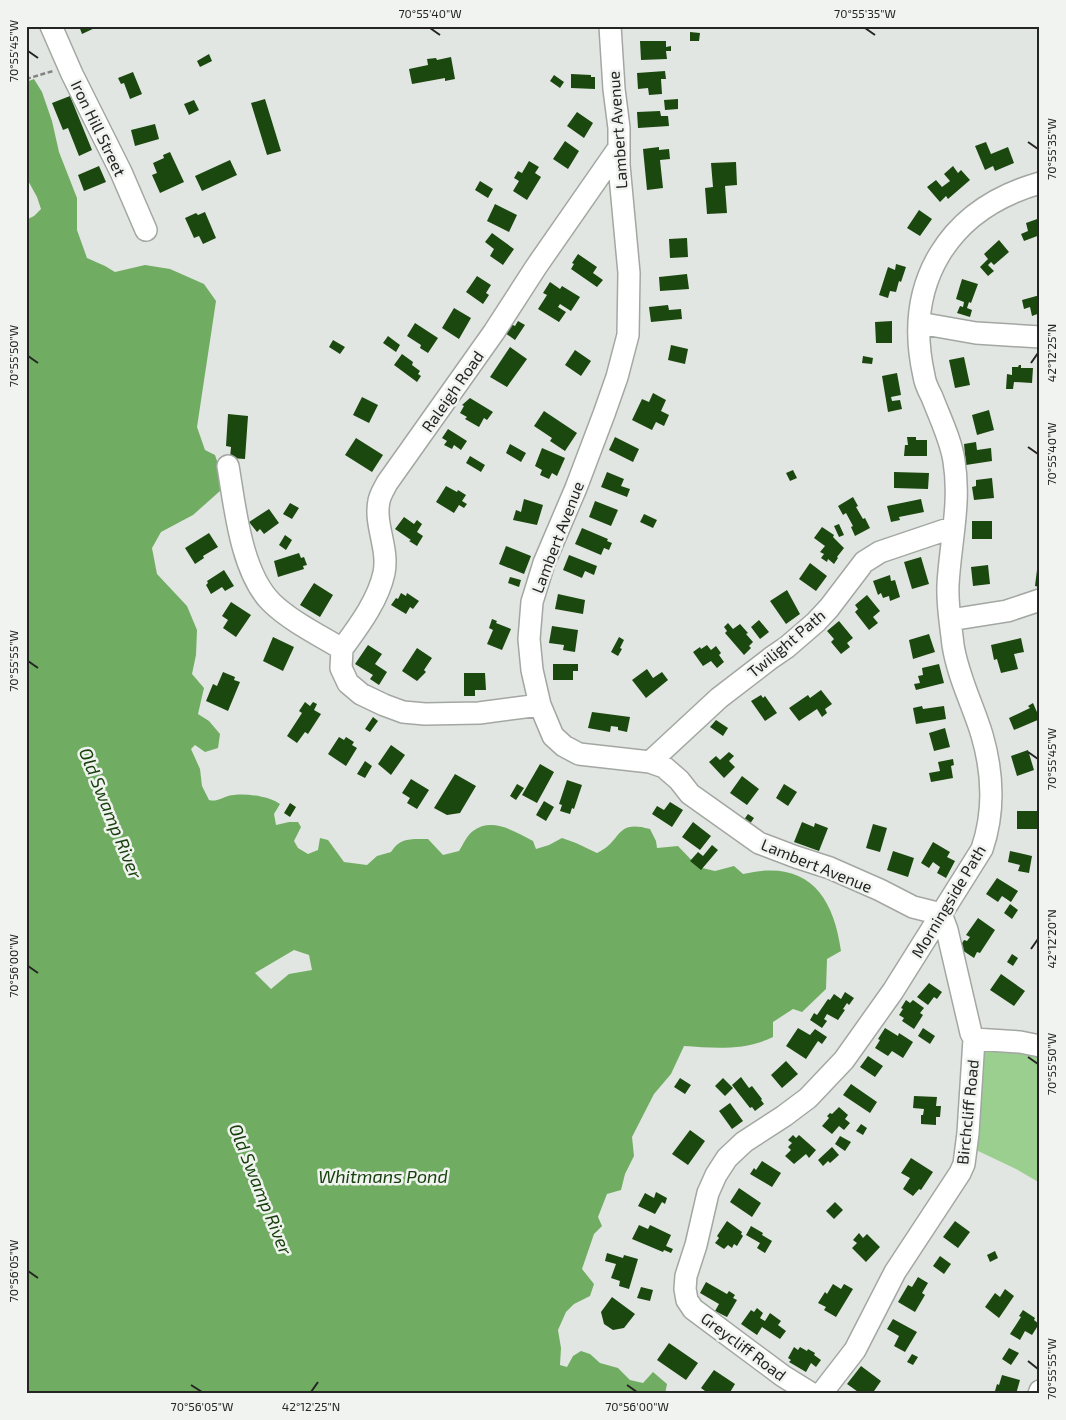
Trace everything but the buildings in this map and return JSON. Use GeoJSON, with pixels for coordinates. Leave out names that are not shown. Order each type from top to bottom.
{"type":"FeatureCollection","features":[{"type":"Feature","properties":{"kind":"street","name":"Iron Hill Street"},"geometry":{"type":"LineString","coordinates":[[51,26],[72,74],[118,164],[146,230]]}},
{"type":"Feature","properties":{"kind":"street","name":"Lambert Avenue"},"geometry":{"type":"LineString","coordinates":[[610,26],[629,273],[628,335],[617,378],[576,488],[542,569],[532,602],[529,639],[532,670],[540,704],[553,736],[564,746],[579,754],[650,762],[664,767],[679,780],[690,794],[759,843],[838,872],[913,907],[941,914]]}},
{"type":"Feature","properties":{"kind":"street","name":"Raleigh Road"},"geometry":{"type":"LineString","coordinates":[[342,650],[363,620],[385,572],[385,554],[378,518],[379,500],[387,483],[494,332],[536,267],[618,149]]}},
{"type":"Feature","properties":{"kind":"street","name":"Morningside Path"},"geometry":{"type":"LineString","coordinates":[[685,1289],[686,1276],[696,1245],[708,1194],[721,1166],[744,1142],[808,1098],[844,1060],[893,991],[982,849],[988,832],[991,814],[990,774],[982,735],[956,662],[950,620],[948,586],[956,485],[954,460],[950,442],[924,379],[919,323],[925,285],[935,262],[948,241],[968,219],[985,207],[1005,196],[1040,183]]}},
{"type":"Feature","properties":{"kind":"street"},"geometry":{"type":"LineString","coordinates":[[919,323],[976,333],[1040,337]]}},
{"type":"Feature","properties":{"kind":"street"},"geometry":{"type":"LineString","coordinates":[[228,466],[239,531],[254,577],[262,591],[288,616],[342,650],[341,668],[348,682],[361,694],[403,712],[425,714],[479,713],[540,704]]}},
{"type":"Feature","properties":{"kind":"street","name":"Twilight Path"},"geometry":{"type":"LineString","coordinates":[[650,762],[718,698],[787,647],[816,622],[864,562],[880,552],[954,526]]}},
{"type":"Feature","properties":{"kind":"street"},"geometry":{"type":"LineString","coordinates":[[950,620],[1007,611],[1040,600]]}},
{"type":"Feature","properties":{"kind":"street","name":"Birchcliff Road"},"geometry":{"type":"LineString","coordinates":[[821,1394],[855,1350],[896,1272],[964,1164],[968,1133],[974,1039],[947,930],[941,914]]}},
{"type":"Feature","properties":{"kind":"street"},"geometry":{"type":"LineString","coordinates":[[974,1039],[1020,1042],[1040,1046]]}},
{"type":"Feature","properties":{"kind":"street","name":"Greycliff Road"},"geometry":{"type":"LineString","coordinates":[[685,1289],[687,1300],[693,1309],[783,1376],[812,1394]]}},
{"type":"Feature","properties":{"kind":"path"},"geometry":{"type":"LineString","coordinates":[[26,79],[40,75]]}},
{"type":"Feature","properties":{"kind":"shaded area"},"geometry":{"type":"Polygon","coordinates":[[[1001,1050],[1040,1056],[1040,1183],[976,1150],[981,1052],[1001,1050]]]}},
{"type":"Feature","properties":{"kind":"water","name":"Whitmans Pond"},"geometry":{"type":"Polygon","coordinates":[[[34,79],[42,92],[52,121],[59,152],[77,198],[77,230],[87,258],[115,272],[145,265],[170,269],[204,284],[216,301],[197,427],[205,450],[215,455],[219,467],[220,491],[193,515],[161,532],[152,548],[157,574],[187,606],[197,630],[196,655],[192,674],[204,688],[198,714],[209,721],[220,734],[218,748],[205,752],[195,745],[191,749],[200,769],[202,786],[209,800],[217,800],[240,794],[275,801],[280,804],[274,814],[276,825],[298,822],[301,827],[294,841],[298,848],[308,854],[318,850],[320,838],[328,840],[344,862],[367,865],[377,856],[391,852],[402,841],[407,840],[428,839],[443,855],[459,851],[471,833],[480,827],[488,825],[503,827],[518,833],[533,841],[536,849],[562,838],[597,853],[611,843],[624,829],[638,827],[650,829],[657,848],[678,846],[698,867],[715,871],[734,866],[743,874],[783,871],[799,876],[812,885],[823,897],[831,912],[841,951],[827,959],[826,989],[802,1012],[793,1009],[773,1022],[773,1037],[752,1045],[740,1047],[684,1046],[671,1074],[654,1094],[632,1137],[634,1156],[625,1174],[621,1190],[607,1194],[598,1217],[602,1226],[594,1234],[582,1269],[594,1284],[590,1296],[574,1304],[566,1312],[558,1330],[561,1348],[560,1365],[567,1367],[573,1356],[581,1351],[590,1354],[600,1363],[618,1368],[630,1380],[643,1383],[653,1372],[667,1384],[665,1394],[26,1394],[26,220],[34,216],[41,209],[26,177],[26,82],[34,79]],[[294,950],[255,973],[271,989],[289,974],[312,970],[309,955],[294,950]]]}},
{"type":"Feature","properties":{"kind":"water label","name":"Old Swamp River"},"geometry":{"type":"Point","coordinates":[111,813]}},
{"type":"Feature","properties":{"kind":"water label","name":"Old Swamp River"},"geometry":{"type":"Point","coordinates":[261,1189]}}]}
